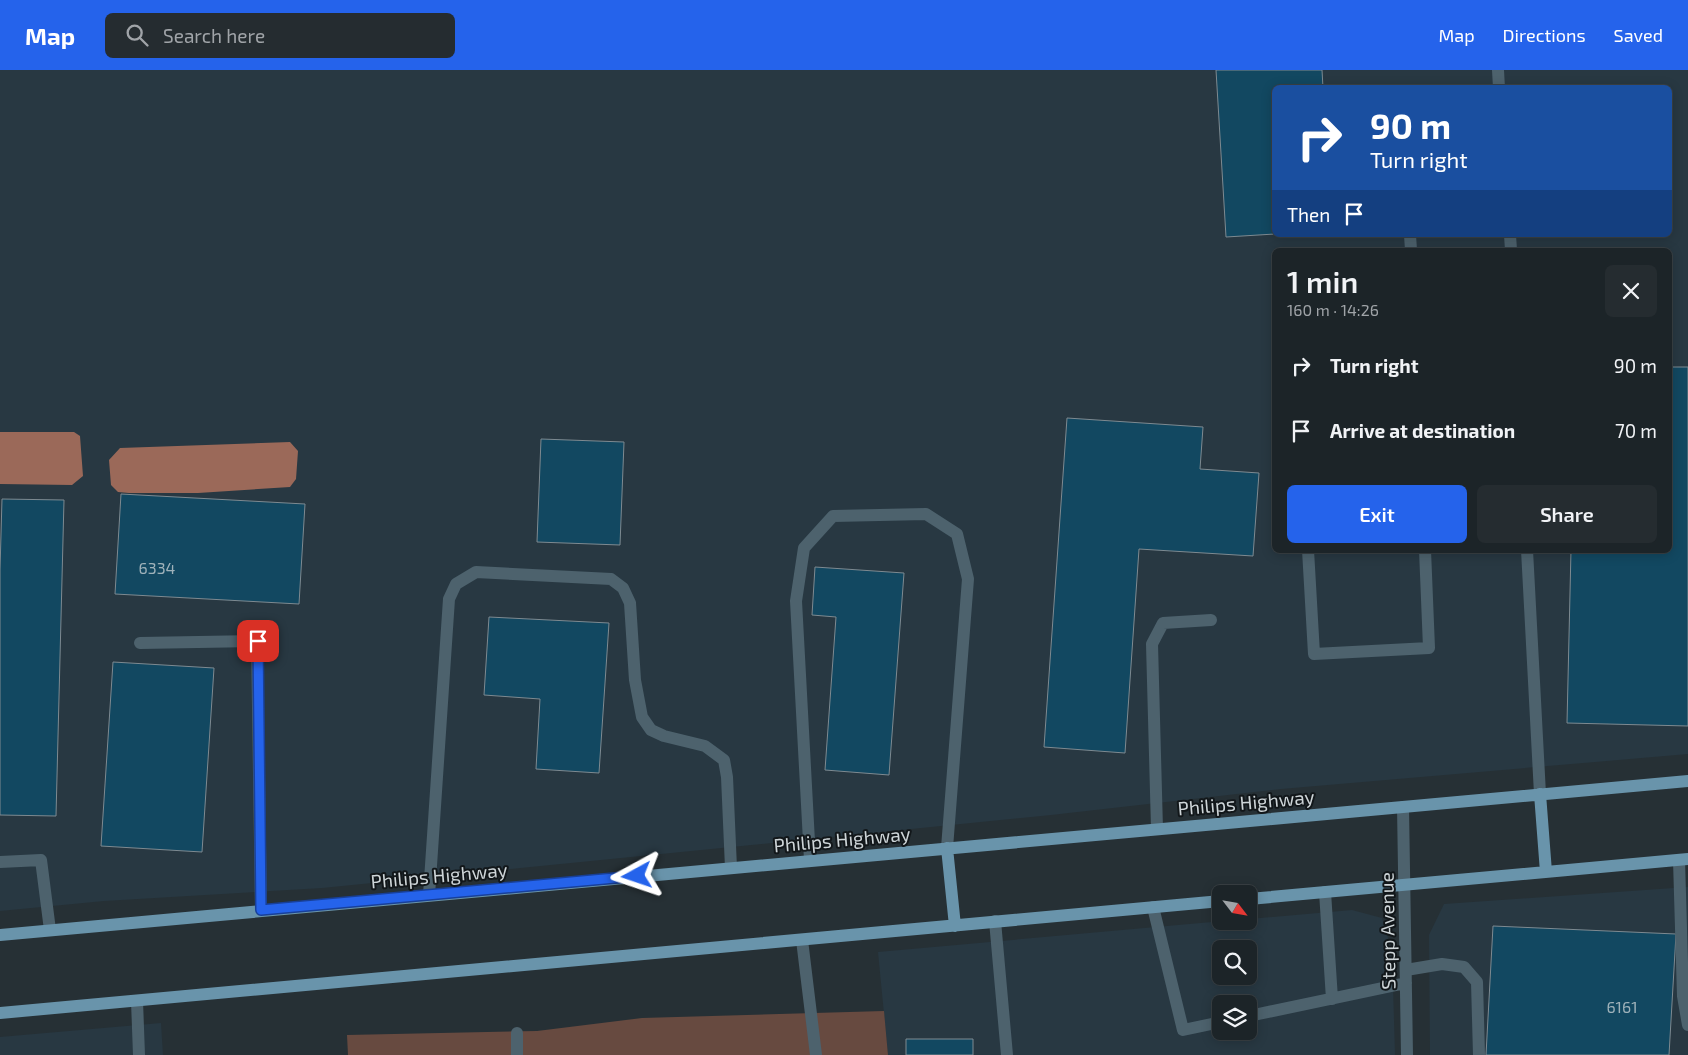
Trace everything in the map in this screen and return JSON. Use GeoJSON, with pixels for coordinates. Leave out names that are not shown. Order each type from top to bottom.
{"type":"FeatureCollection","features":[{"type":"Feature","properties":{"kind":"main road","name":"Philips Highway"},"geometry":{"type":"LineString","coordinates":[[0,935],[1688,781]]}},
{"type":"Feature","properties":{"kind":"main road"},"geometry":{"type":"LineString","coordinates":[[1540,794],[1546,872]]}},
{"type":"Feature","properties":{"kind":"main road"},"geometry":{"type":"LineString","coordinates":[[947,848],[955,926]]}},
{"type":"Feature","properties":{"kind":"main road"},"geometry":{"type":"LineString","coordinates":[[1258,898],[1684,860]]}},
{"type":"Feature","properties":{"kind":"main road"},"geometry":{"type":"LineString","coordinates":[[0,1013],[1212,902]]}},
{"type":"Feature","properties":{"kind":"street"},"geometry":{"type":"LineString","coordinates":[[1498,70],[1499,85]]}},
{"type":"Feature","properties":{"kind":"street"},"geometry":{"type":"LineString","coordinates":[[810,860],[796,601],[804,548],[833,516],[926,514],[957,534],[968,580],[947,848]]}},
{"type":"Feature","properties":{"kind":"street"},"geometry":{"type":"LineString","coordinates":[[1308,553],[1314,654],[1429,648],[1425,553]]}},
{"type":"Feature","properties":{"kind":"street"},"geometry":{"type":"LineString","coordinates":[[1527,553],[1540,794]]}},
{"type":"Feature","properties":{"kind":"street"},"geometry":{"type":"LineString","coordinates":[[428,895],[449,599],[456,584],[476,572],[611,578],[623,588],[630,603],[634,680],[642,717],[651,730],[664,736],[706,746],[724,760],[727,777],[731,868]]}},
{"type":"Feature","properties":{"kind":"street"},"geometry":{"type":"LineString","coordinates":[[1157,829],[1152,644],[1163,623],[1211,620]]}},
{"type":"Feature","properties":{"kind":"street"},"geometry":{"type":"LineString","coordinates":[[140,642],[258,641],[261,910]]}},
{"type":"Feature","properties":{"kind":"street","name":"Stepp Avenue"},"geometry":{"type":"LineString","coordinates":[[1403,807],[1407,1055]]}},
{"type":"Feature","properties":{"kind":"street"},"geometry":{"type":"LineString","coordinates":[[0,862],[41,860],[50,930]]}},
{"type":"Feature","properties":{"kind":"street"},"geometry":{"type":"LineString","coordinates":[[1684,860],[1683,996],[1688,1025]]}},
{"type":"Feature","properties":{"kind":"street"},"geometry":{"type":"LineString","coordinates":[[1325,892],[1332,998]]}},
{"type":"Feature","properties":{"kind":"street"},"geometry":{"type":"LineString","coordinates":[[1153,907],[1183,1030],[1212,1024]]}},
{"type":"Feature","properties":{"kind":"street"},"geometry":{"type":"LineString","coordinates":[[995,921],[1007,1055]]}},
{"type":"Feature","properties":{"kind":"street"},"geometry":{"type":"LineString","coordinates":[[802,940],[816,1055]]}},
{"type":"Feature","properties":{"kind":"street"},"geometry":{"type":"LineString","coordinates":[[1406,970],[1442,964],[1464,967],[1477,982],[1479,1055]]}},
{"type":"Feature","properties":{"kind":"street"},"geometry":{"type":"LineString","coordinates":[[1257,1014],[1406,983]]}},
{"type":"Feature","properties":{"kind":"street"},"geometry":{"type":"LineString","coordinates":[[137,1001],[139,1055]]}},
{"type":"Feature","properties":{"kind":"street"},"geometry":{"type":"LineString","coordinates":[[517,1033],[517,1055]]}},
{"type":"Feature","properties":{"kind":"shaded area"},"geometry":{"type":"Polygon","coordinates":[[[0,70],[1688,70],[1688,754],[1281,789],[1051,815],[322,888],[104,901],[0,911],[0,70]]]}},
{"type":"Feature","properties":{"kind":"shaded area"},"geometry":{"type":"Polygon","coordinates":[[[0,432],[74,432],[80,436],[83,476],[72,485],[0,484],[0,432]]]}},
{"type":"Feature","properties":{"kind":"shaded area"},"geometry":{"type":"Polygon","coordinates":[[[290,442],[298,451],[296,479],[290,487],[198,493],[129,493],[118,492],[111,485],[109,460],[120,448],[290,442]]]}},
{"type":"Feature","properties":{"kind":"shaded area"},"geometry":{"type":"Polygon","coordinates":[[[1688,887],[1688,1055],[1430,1055],[1429,935],[1444,904],[1688,887]]]}},
{"type":"Feature","properties":{"kind":"shaded area"},"geometry":{"type":"Polygon","coordinates":[[[1352,910],[1382,918],[1392,951],[1395,1055],[888,1055],[878,952],[1212,922],[1212,930],[1258,930],[1258,918],[1352,910]]]}},
{"type":"Feature","properties":{"kind":"shaded area"},"geometry":{"type":"Polygon","coordinates":[[[884,1011],[888,1055],[348,1055],[347,1035],[537,1031],[642,1018],[884,1011]]]}},
{"type":"Feature","properties":{"kind":"shaded area"},"geometry":{"type":"Polygon","coordinates":[[[161,1023],[163,1055],[0,1055],[0,1037],[161,1023]]]}},
{"type":"Feature","properties":{"kind":"building"},"geometry":{"type":"Polygon","coordinates":[[[1216,70],[1322,70],[1323,85],[1272,85],[1272,234],[1226,237],[1216,70]]]}},
{"type":"Feature","properties":{"kind":"building"},"geometry":{"type":"Polygon","coordinates":[[[1672,367],[1688,367],[1688,726],[1567,723],[1571,553],[1672,553],[1672,367]]]}},
{"type":"Feature","properties":{"kind":"building"},"geometry":{"type":"Polygon","coordinates":[[[1067,418],[1203,427],[1200,469],[1259,473],[1253,556],[1139,549],[1125,753],[1044,747],[1067,418]]]}},
{"type":"Feature","properties":{"kind":"building"},"geometry":{"type":"Polygon","coordinates":[[[541,439],[624,442],[620,545],[537,542],[541,439]]]}},
{"type":"Feature","properties":{"kind":"building"},"geometry":{"type":"Polygon","coordinates":[[[121,494],[305,504],[299,604],[115,594],[121,494]]]}},
{"type":"Feature","properties":{"kind":"building"},"geometry":{"type":"Polygon","coordinates":[[[2,499],[64,500],[56,816],[0,815],[0,570],[2,499]]]}},
{"type":"Feature","properties":{"kind":"building"},"geometry":{"type":"Polygon","coordinates":[[[815,567],[904,573],[889,775],[825,770],[836,617],[812,615],[815,567]]]}},
{"type":"Feature","properties":{"kind":"building"},"geometry":{"type":"Polygon","coordinates":[[[489,617],[609,623],[599,773],[536,769],[540,699],[484,695],[489,617]]]}},
{"type":"Feature","properties":{"kind":"building"},"geometry":{"type":"Polygon","coordinates":[[[113,662],[214,668],[202,852],[101,846],[113,662]]]}},
{"type":"Feature","properties":{"kind":"building"},"geometry":{"type":"Polygon","coordinates":[[[1493,926],[1676,934],[1669,1055],[1486,1055],[1493,926]]]}},
{"type":"Feature","properties":{"kind":"building"},"geometry":{"type":"Polygon","coordinates":[[[906,1039],[973,1039],[973,1055],[906,1055],[906,1039]]]}},
{"type":"Feature","properties":{"kind":"route"},"geometry":{"type":"LineString","coordinates":[[258,641],[261,910],[637,876]]}}]}
